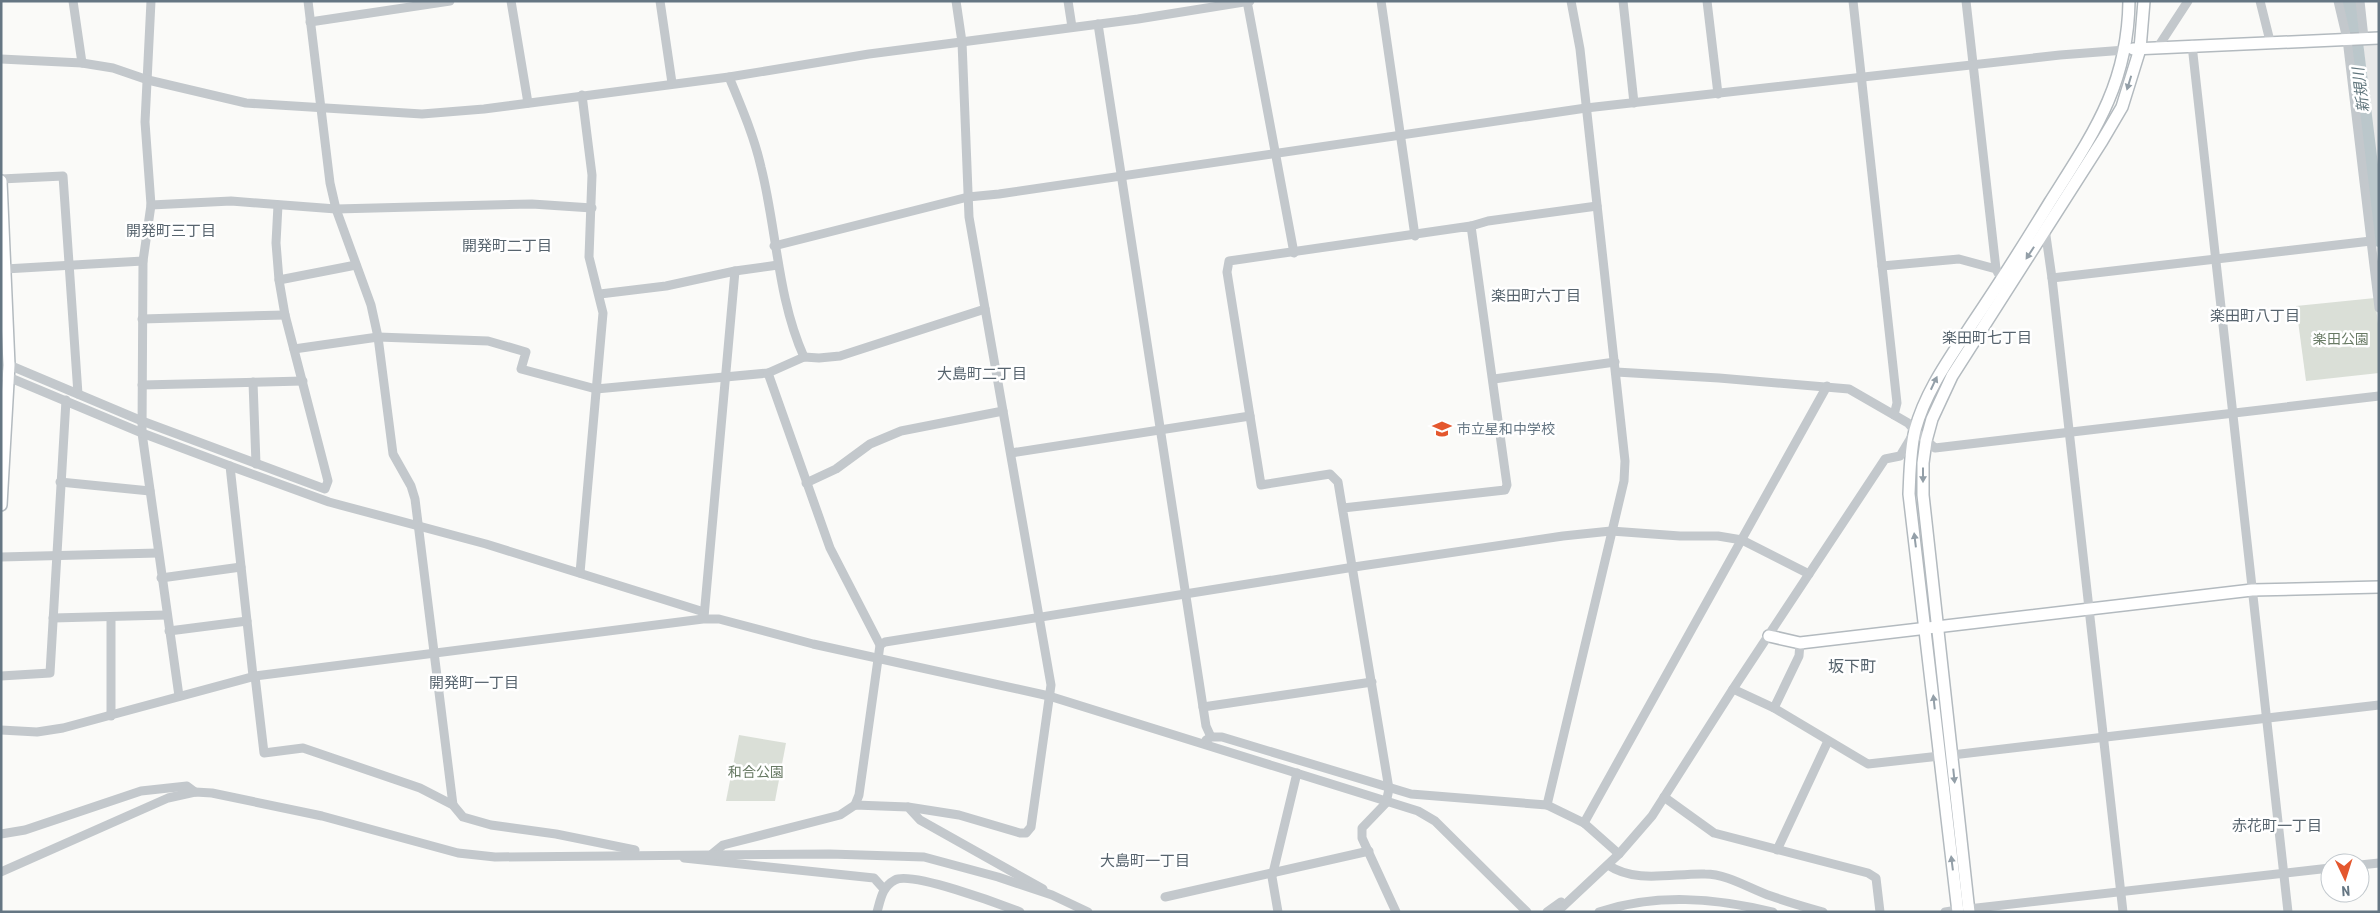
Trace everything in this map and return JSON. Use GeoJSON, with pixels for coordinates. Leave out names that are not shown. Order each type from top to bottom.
{"type":"FeatureCollection","features":[{"type":"Feature","properties":{"kind":"main road"},"geometry":{"type":"LineString","coordinates":[[1963,911],[1946,756],[1925,628],[1910,494],[1910,462],[1914,432],[1920,413],[1940,371],[1998,274],[2092,134],[2108,104],[2126,50],[2129,33],[2129,1]]}},
{"type":"Feature","properties":{"kind":"main road"},"geometry":{"type":"LineString","coordinates":[[1946,756],[1939,626],[1923,495],[1923,462],[1926,441],[1932,419],[1952,376],[2122,107],[2140,48],[2144,1]]}},
{"type":"Feature","properties":{"kind":"main road"},"geometry":{"type":"LineString","coordinates":[[2126,50],[2192,45],[2379,38]]}},
{"type":"Feature","properties":{"kind":"main road"},"geometry":{"type":"LineString","coordinates":[[1,180],[9,365],[5,376],[1,505]]}},
{"type":"Feature","properties":{"kind":"main road"},"geometry":{"type":"LineString","coordinates":[[1768,636],[1800,642],[2252,590],[2340,586],[2379,587]]}},
{"type":"Feature","properties":{"kind":"street"},"geometry":{"type":"LineString","coordinates":[[73,1],[82,63]]}},
{"type":"Feature","properties":{"kind":"street"},"geometry":{"type":"LineString","coordinates":[[151,1],[146,122],[151,205],[142,261],[142,432],[179,696]]}},
{"type":"Feature","properties":{"kind":"street"},"geometry":{"type":"LineString","coordinates":[[308,1],[330,183],[336,209],[371,305],[378,337],[392,454],[411,486],[415,499],[453,805]]}},
{"type":"Feature","properties":{"kind":"street"},"geometry":{"type":"LineString","coordinates":[[310,22],[450,1]]}},
{"type":"Feature","properties":{"kind":"street"},"geometry":{"type":"LineString","coordinates":[[511,1],[528,103]]}},
{"type":"Feature","properties":{"kind":"street"},"geometry":{"type":"LineString","coordinates":[[660,1],[672,83]]}},
{"type":"Feature","properties":{"kind":"street"},"geometry":{"type":"LineString","coordinates":[[855,805],[908,807],[959,815],[1020,833],[1026,832],[1031,827],[1049,696],[1050,685],[969,217],[962,42],[956,1]]}},
{"type":"Feature","properties":{"kind":"street"},"geometry":{"type":"LineString","coordinates":[[1068,1],[1072,27]]}},
{"type":"Feature","properties":{"kind":"street"},"geometry":{"type":"LineString","coordinates":[[1,59],[82,63],[113,68],[148,80],[246,103],[422,114],[528,103],[729,77],[869,54],[1098,24],[1248,1],[1294,254]]}},
{"type":"Feature","properties":{"kind":"street"},"geometry":{"type":"LineString","coordinates":[[1381,1],[1415,236]]}},
{"type":"Feature","properties":{"kind":"street"},"geometry":{"type":"LineString","coordinates":[[1546,805],[1624,481],[1625,461],[1580,49],[1571,1]]}},
{"type":"Feature","properties":{"kind":"street"},"geometry":{"type":"LineString","coordinates":[[1623,1],[1634,104]]}},
{"type":"Feature","properties":{"kind":"street"},"geometry":{"type":"LineString","coordinates":[[1707,1],[1718,94]]}},
{"type":"Feature","properties":{"kind":"street"},"geometry":{"type":"LineString","coordinates":[[1853,1],[1897,402],[1894,416]]}},
{"type":"Feature","properties":{"kind":"street"},"geometry":{"type":"LineString","coordinates":[[1882,266],[1959,259],[1998,274],[1966,1]]}},
{"type":"Feature","properties":{"kind":"street"},"geometry":{"type":"LineString","coordinates":[[2158,47],[2188,1]]}},
{"type":"Feature","properties":{"kind":"street"},"geometry":{"type":"LineString","coordinates":[[2260,1],[2270,42]]}},
{"type":"Feature","properties":{"kind":"street"},"geometry":{"type":"LineString","coordinates":[[2338,1],[2347,39],[2379,308]]}},
{"type":"Feature","properties":{"kind":"street"},"geometry":{"type":"LineString","coordinates":[[2360,1],[2362,38]]}},
{"type":"Feature","properties":{"kind":"street"},"geometry":{"type":"LineString","coordinates":[[1098,24],[1159,430],[1206,726],[1211,737]]}},
{"type":"Feature","properties":{"kind":"street"},"geometry":{"type":"LineString","coordinates":[[2192,45],[2288,912]]}},
{"type":"Feature","properties":{"kind":"street"},"geometry":{"type":"LineString","coordinates":[[774,246],[968,197],[1586,108],[2126,50]]}},
{"type":"Feature","properties":{"kind":"street"},"geometry":{"type":"LineString","coordinates":[[729,77],[744,112],[761,167],[774,246],[794,336],[804,357]]}},
{"type":"Feature","properties":{"kind":"street"},"geometry":{"type":"LineString","coordinates":[[580,573],[603,313],[600,294],[589,257],[592,175],[582,96]]}},
{"type":"Feature","properties":{"kind":"street"},"geometry":{"type":"LineString","coordinates":[[1,180],[63,176],[78,394]]}},
{"type":"Feature","properties":{"kind":"street"},"geometry":{"type":"LineString","coordinates":[[151,205],[231,201],[336,209],[532,204],[592,208]]}},
{"type":"Feature","properties":{"kind":"street"},"geometry":{"type":"LineString","coordinates":[[9,365],[142,421],[325,488],[328,481],[285,315],[279,280],[276,243],[278,205]]}},
{"type":"Feature","properties":{"kind":"street"},"geometry":{"type":"LineString","coordinates":[[1396,912],[1362,838],[1362,828],[1386,803],[1389,789],[1354,567],[1338,482],[1330,474],[1261,485],[1227,272],[1229,262],[1415,236],[1488,221],[1597,206]]}},
{"type":"Feature","properties":{"kind":"street"},"geometry":{"type":"LineString","coordinates":[[1343,508],[1505,490],[1507,485],[1494,379],[1471,226]]}},
{"type":"Feature","properties":{"kind":"street"},"geometry":{"type":"LineString","coordinates":[[2045,229],[2123,912]]}},
{"type":"Feature","properties":{"kind":"street"},"geometry":{"type":"LineString","coordinates":[[2052,278],[2371,241]]}},
{"type":"Feature","properties":{"kind":"street"},"geometry":{"type":"LineString","coordinates":[[5,269],[142,261]]}},
{"type":"Feature","properties":{"kind":"street"},"geometry":{"type":"LineString","coordinates":[[279,280],[356,265]]}},
{"type":"Feature","properties":{"kind":"street"},"geometry":{"type":"LineString","coordinates":[[600,294],[666,286],[735,271],[778,265]]}},
{"type":"Feature","properties":{"kind":"street"},"geometry":{"type":"LineString","coordinates":[[704,616],[735,271]]}},
{"type":"Feature","properties":{"kind":"street"},"geometry":{"type":"LineString","coordinates":[[294,349],[378,337],[488,341],[526,352],[521,369],[596,389],[768,373],[804,357],[840,356],[985,309]]}},
{"type":"Feature","properties":{"kind":"street"},"geometry":{"type":"LineString","coordinates":[[142,319],[285,315]]}},
{"type":"Feature","properties":{"kind":"street"},"geometry":{"type":"LineString","coordinates":[[1494,379],[1614,362]]}},
{"type":"Feature","properties":{"kind":"street"},"geometry":{"type":"LineString","coordinates":[[1616,372],[1848,389],[1908,423],[1914,432],[1935,448],[2379,396]]}},
{"type":"Feature","properties":{"kind":"street"},"geometry":{"type":"LineString","coordinates":[[712,854],[723,845],[840,815],[855,805],[859,795],[880,657],[880,645],[830,548],[768,373]]}},
{"type":"Feature","properties":{"kind":"street"},"geometry":{"type":"LineString","coordinates":[[5,376],[142,432],[329,502],[418,528],[486,544],[580,573],[704,616],[813,644],[880,657],[1049,696],[1297,773],[1386,803],[1418,811],[1435,821],[1527,912]]}},
{"type":"Feature","properties":{"kind":"street"},"geometry":{"type":"LineString","coordinates":[[142,385],[303,381]]}},
{"type":"Feature","properties":{"kind":"street"},"geometry":{"type":"LineString","coordinates":[[253,382],[256,464]]}},
{"type":"Feature","properties":{"kind":"street"},"geometry":{"type":"LineString","coordinates":[[1584,823],[1827,386]]}},
{"type":"Feature","properties":{"kind":"street"},"geometry":{"type":"LineString","coordinates":[[1,676],[50,673],[66,400]]}},
{"type":"Feature","properties":{"kind":"street"},"geometry":{"type":"LineString","coordinates":[[806,483],[842,466],[870,444],[901,431],[1003,411]]}},
{"type":"Feature","properties":{"kind":"street"},"geometry":{"type":"LineString","coordinates":[[1011,453],[1250,416]]}},
{"type":"Feature","properties":{"kind":"street"},"geometry":{"type":"LineString","coordinates":[[1557,912],[1619,854],[1652,816],[1768,636],[1886,459],[1900,456],[1914,432]]}},
{"type":"Feature","properties":{"kind":"street"},"geometry":{"type":"LineString","coordinates":[[230,466],[240,567],[264,754],[303,748],[408,782],[453,805],[463,817],[491,825],[556,834],[614,847],[690,859],[874,878],[883,888]]}},
{"type":"Feature","properties":{"kind":"street"},"geometry":{"type":"LineString","coordinates":[[60,482],[150,491]]}},
{"type":"Feature","properties":{"kind":"street"},"geometry":{"type":"LineString","coordinates":[[880,645],[886,642],[1354,567],[1611,531],[1680,536],[1718,536],[1742,540],[1810,574]]}},
{"type":"Feature","properties":{"kind":"street"},"geometry":{"type":"LineString","coordinates":[[1,557],[158,553]]}},
{"type":"Feature","properties":{"kind":"street"},"geometry":{"type":"LineString","coordinates":[[162,578],[240,567]]}},
{"type":"Feature","properties":{"kind":"street"},"geometry":{"type":"LineString","coordinates":[[53,618],[167,616]]}},
{"type":"Feature","properties":{"kind":"street"},"geometry":{"type":"LineString","coordinates":[[1,730],[37,732],[63,728],[254,676],[433,654],[704,616]]}},
{"type":"Feature","properties":{"kind":"street"},"geometry":{"type":"LineString","coordinates":[[111,617],[111,716]]}},
{"type":"Feature","properties":{"kind":"street"},"geometry":{"type":"LineString","coordinates":[[169,631],[247,621]]}},
{"type":"Feature","properties":{"kind":"street"},"geometry":{"type":"LineString","coordinates":[[1774,708],[1799,656],[1800,642]]}},
{"type":"Feature","properties":{"kind":"street"},"geometry":{"type":"LineString","coordinates":[[1203,707],[1372,682]]}},
{"type":"Feature","properties":{"kind":"street"},"geometry":{"type":"LineString","coordinates":[[1734,689],[1774,708],[1868,764],[2379,706]]}},
{"type":"Feature","properties":{"kind":"street"},"geometry":{"type":"LineString","coordinates":[[1202,743],[1211,737],[1222,737],[1389,789],[1411,794],[1546,805],[1584,823],[1619,854]]}},
{"type":"Feature","properties":{"kind":"street"},"geometry":{"type":"LineString","coordinates":[[1777,850],[1828,741]]}},
{"type":"Feature","properties":{"kind":"street"},"geometry":{"type":"LineString","coordinates":[[1278,912],[1273,872],[1297,773]]}},
{"type":"Feature","properties":{"kind":"street"},"geometry":{"type":"LineString","coordinates":[[1,834],[25,830],[141,791],[187,786],[195,792]]}},
{"type":"Feature","properties":{"kind":"street"},"geometry":{"type":"LineString","coordinates":[[1,872],[168,798],[195,792],[212,793],[322,816],[458,853],[495,857],[662,854],[830,854],[924,858],[989,874],[1052,895],[1088,912]]}},
{"type":"Feature","properties":{"kind":"street"},"geometry":{"type":"LineString","coordinates":[[1664,797],[1714,834],[1868,873],[1876,878],[1880,912]]}},
{"type":"Feature","properties":{"kind":"street"},"geometry":{"type":"LineString","coordinates":[[908,807],[920,820],[1037,884],[1052,895]]}},
{"type":"Feature","properties":{"kind":"street"},"geometry":{"type":"LineString","coordinates":[[1165,896],[1369,851]]}},
{"type":"Feature","properties":{"kind":"street"},"geometry":{"type":"LineString","coordinates":[[1608,864],[1616,871],[1651,876],[1707,874],[1722,877],[1771,897],[1823,912]]}},
{"type":"Feature","properties":{"kind":"street"},"geometry":{"type":"LineString","coordinates":[[1945,912],[1983,910],[2320,869]]}},
{"type":"Feature","properties":{"kind":"street"},"geometry":{"type":"LineString","coordinates":[[877,912],[883,888],[897,879],[910,879],[975,895],[1020,912]]}},
{"type":"Feature","properties":{"kind":"street"},"geometry":{"type":"LineString","coordinates":[[1547,912],[1563,900],[1570,899]]}},
{"type":"Feature","properties":{"kind":"street"},"geometry":{"type":"LineString","coordinates":[[1563,912],[1570,899]]}},
{"type":"Feature","properties":{"kind":"street"},"geometry":{"type":"LineString","coordinates":[[1599,912],[1622,904],[1652,900],[1701,899],[1740,904],[1773,912]]}},
{"type":"Feature","properties":{"kind":"shaded area"},"geometry":{"type":"Polygon","coordinates":[[[2379,42],[2379,191],[2363,43],[2379,42]]]}},
{"type":"Feature","properties":{"kind":"green space","name":"楽田公園"},"geometry":{"type":"Polygon","coordinates":[[[2375,298],[2379,333],[2379,373],[2306,381],[2296,306],[2375,298]]]}},
{"type":"Feature","properties":{"kind":"green space","name":"和合公園"},"geometry":{"type":"Polygon","coordinates":[[[739,735],[786,743],[775,801],[726,801],[739,735]]]}},
{"type":"Feature","properties":{"kind":"waterway","name":"新規川"},"geometry":{"type":"LineString","coordinates":[[2350,1],[2379,239]]}},
{"type":"Feature","properties":{"kind":"place","name":"市立星和中学校"},"geometry":{"type":"Point","coordinates":[1442,429]}},
{"type":"Feature","properties":{"kind":"district","name":"開発町三丁目"},"geometry":{"type":"Point","coordinates":[171,231]}},
{"type":"Feature","properties":{"kind":"district","name":"開発町二丁目"},"geometry":{"type":"Point","coordinates":[507,246]}},
{"type":"Feature","properties":{"kind":"district","name":"楽田町六丁目"},"geometry":{"type":"Point","coordinates":[1536,296]}},
{"type":"Feature","properties":{"kind":"district","name":"楽田町八丁目"},"geometry":{"type":"Point","coordinates":[2255,316]}},
{"type":"Feature","properties":{"kind":"district","name":"楽田町七丁目"},"geometry":{"type":"Point","coordinates":[1987,338]}},
{"type":"Feature","properties":{"kind":"district","name":"大島町二丁目"},"geometry":{"type":"Point","coordinates":[982,374]}},
{"type":"Feature","properties":{"kind":"district","name":"坂下町"},"geometry":{"type":"Point","coordinates":[1852,666]}},
{"type":"Feature","properties":{"kind":"district","name":"開発町一丁目"},"geometry":{"type":"Point","coordinates":[474,683]}},
{"type":"Feature","properties":{"kind":"district","name":"赤花町一丁目"},"geometry":{"type":"Point","coordinates":[2277,826]}},
{"type":"Feature","properties":{"kind":"district","name":"大島町一丁目"},"geometry":{"type":"Point","coordinates":[1145,861]}}]}
